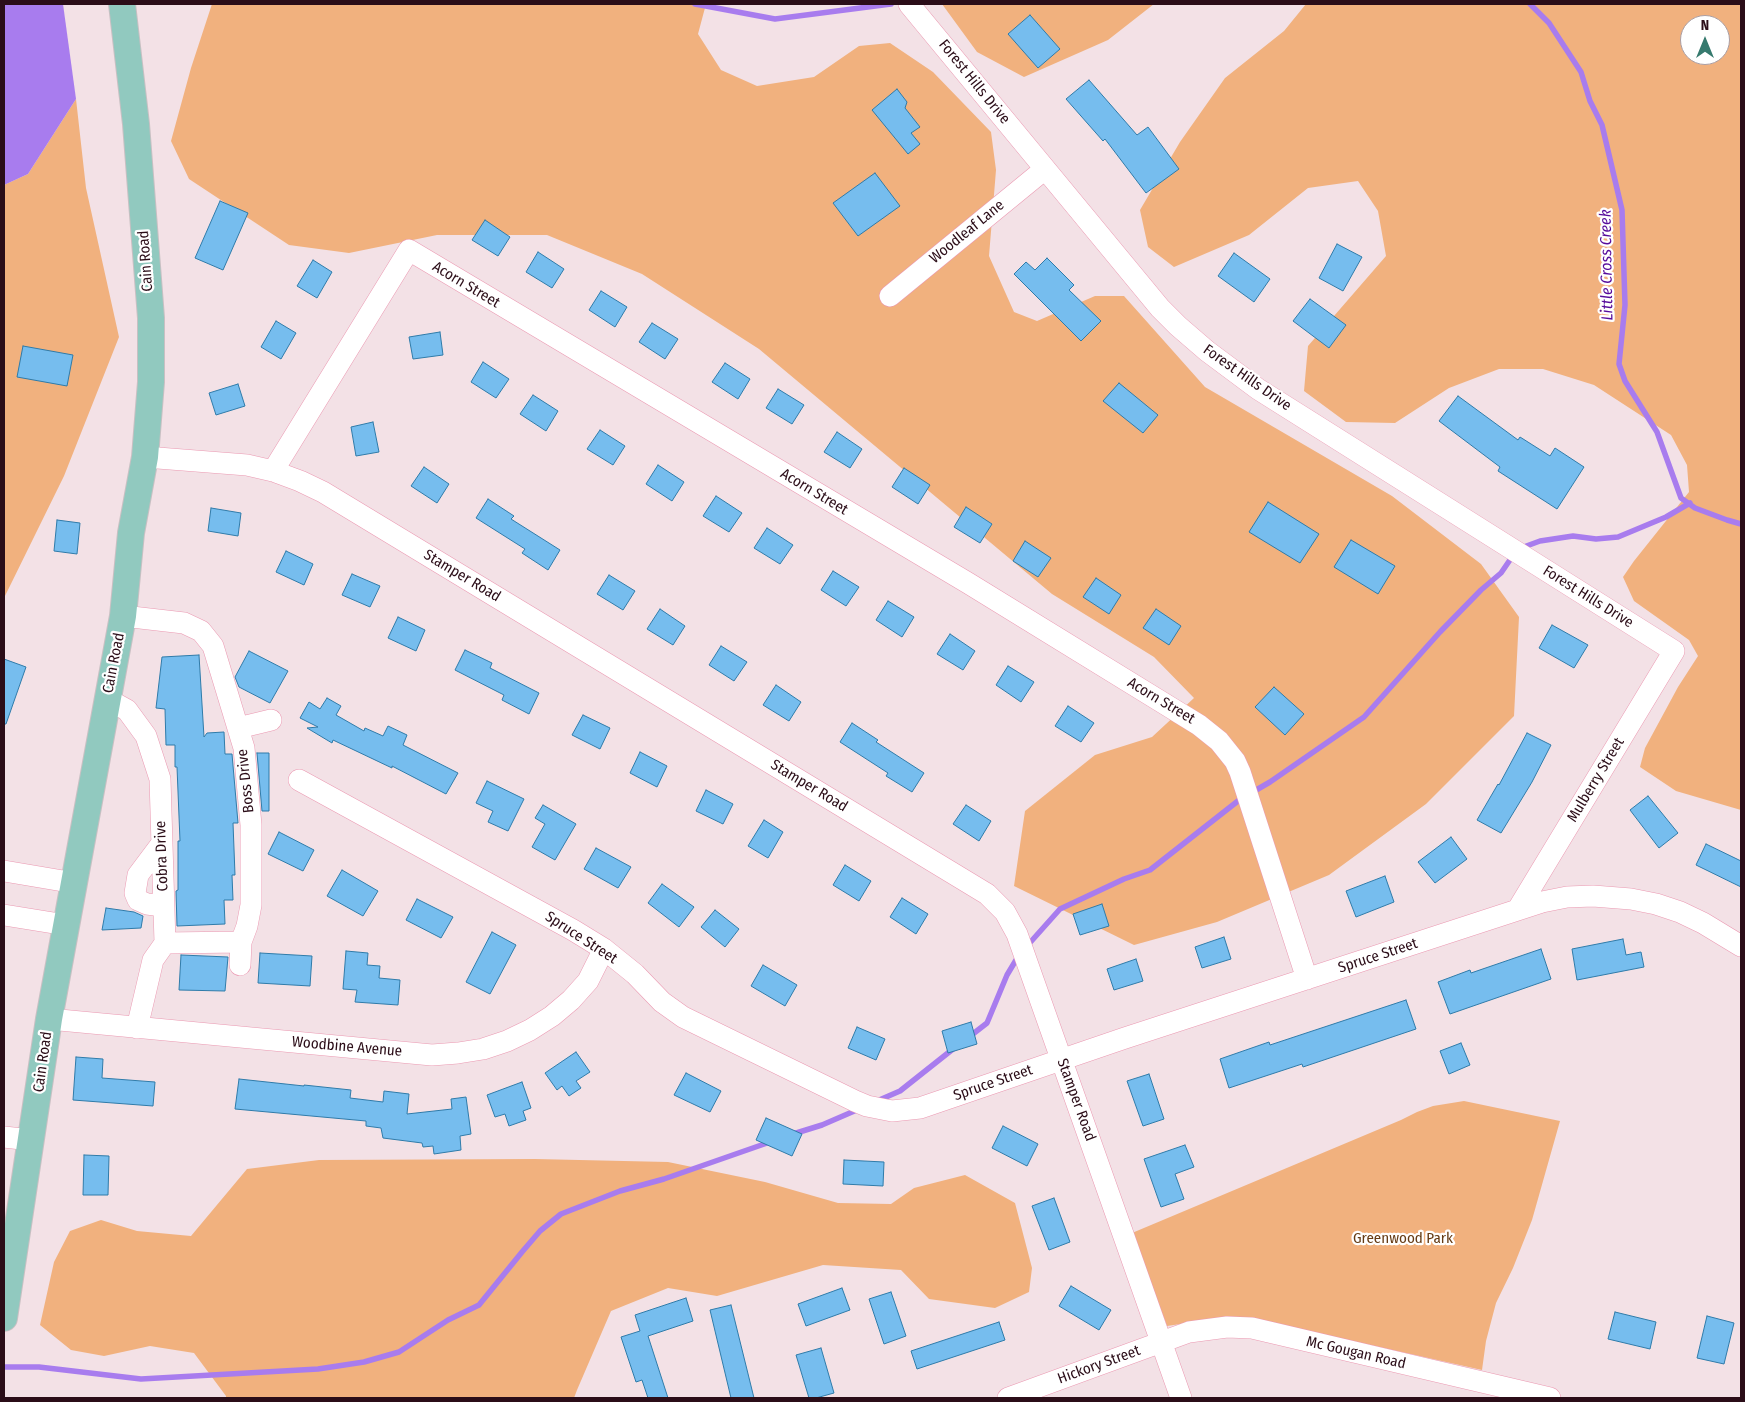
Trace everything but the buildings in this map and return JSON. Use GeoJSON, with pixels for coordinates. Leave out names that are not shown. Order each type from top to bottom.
{"type":"FeatureCollection","features":[{"type":"Feature","properties":{"kind":"main road","name":"Cain Road"},"geometry":{"type":"LineString","coordinates":[[4,1318],[49,1019],[123,616],[131,533],[145,457],[151,382],[150,318],[136,124],[122,4]]}},
{"type":"Feature","properties":{"kind":"street","name":"Forest Hills Drive"},"geometry":{"type":"LineString","coordinates":[[909,4],[1160,308],[1207,351],[1258,389],[1674,650]]}},
{"type":"Feature","properties":{"kind":"street","name":"Woodleaf Lane"},"geometry":{"type":"LineString","coordinates":[[890,296],[1045,169]]}},
{"type":"Feature","properties":{"kind":"street","name":"Acorn Street"},"geometry":{"type":"LineString","coordinates":[[273,471],[409,250],[968,584],[1206,730],[1227,750],[1240,772],[1307,979]]}},
{"type":"Feature","properties":{"kind":"street","name":"Stamper Road"},"geometry":{"type":"LineString","coordinates":[[145,457],[247,466],[273,471],[323,492],[987,894],[1005,912],[1017,934],[1181,1398]]}},
{"type":"Feature","properties":{"kind":"street","name":"Boss Drive"},"geometry":{"type":"LineString","coordinates":[[123,616],[184,623],[201,631],[213,646],[244,748],[251,825],[251,904],[247,926],[241,942],[240,965]]}},
{"type":"Feature","properties":{"kind":"street","name":"Mulberry Street"},"geometry":{"type":"LineString","coordinates":[[1518,909],[1674,650]]}},
{"type":"Feature","properties":{"kind":"street","name":"Cobra Drive"},"geometry":{"type":"LineString","coordinates":[[107,699],[127,710],[146,736],[160,779],[165,944]]}},
{"type":"Feature","properties":{"kind":"street"},"geometry":{"type":"LineString","coordinates":[[238,728],[271,720]]}},
{"type":"Feature","properties":{"kind":"street","name":"Spruce Street"},"geometry":{"type":"LineString","coordinates":[[299,780],[564,925],[604,949],[635,974],[662,1002],[683,1017],[867,1106],[892,1111],[920,1108],[1542,902],[1568,897],[1593,896],[1631,899],[1656,904],[1680,912],[1703,923],[1741,946]]}},
{"type":"Feature","properties":{"kind":"street"},"geometry":{"type":"LineString","coordinates":[[162,843],[138,876],[135,893],[138,900],[147,904],[155,905],[164,899]]}},
{"type":"Feature","properties":{"kind":"street"},"geometry":{"type":"LineString","coordinates":[[4,871],[75,883]]}},
{"type":"Feature","properties":{"kind":"street"},"geometry":{"type":"LineString","coordinates":[[4,915],[66,925]]}},
{"type":"Feature","properties":{"kind":"street"},"geometry":{"type":"LineString","coordinates":[[137,1028],[153,960],[165,944],[241,942]]}},
{"type":"Feature","properties":{"kind":"street","name":"Woodbine Avenue"},"geometry":{"type":"LineString","coordinates":[[49,1019],[432,1055],[458,1054],[483,1049],[507,1041],[530,1030],[552,1016],[571,1000],[588,981],[604,949]]}},
{"type":"Feature","properties":{"kind":"street"},"geometry":{"type":"LineString","coordinates":[[4,1137],[31,1140]]}},
{"type":"Feature","properties":{"kind":"street","name":"Mc Gougan Road"},"geometry":{"type":"LineString","coordinates":[[1162,1342],[1202,1329],[1252,1328],[1550,1398]]}},
{"type":"Feature","properties":{"kind":"street","name":"Hickory Street"},"geometry":{"type":"LineString","coordinates":[[1008,1398],[1162,1342]]}},
{"type":"Feature","properties":{"kind":"green space"},"geometry":{"type":"Polygon","coordinates":[[[212,4],[706,4],[698,34],[721,70],[757,86],[814,77],[859,46],[890,43],[933,72],[991,132],[996,170],[989,256],[1014,312],[1037,321],[1095,296],[1124,296],[1205,387],[1392,496],[1481,564],[1519,617],[1514,716],[1426,804],[1329,875],[1217,922],[1134,945],[1014,886],[1025,811],[1095,755],[1152,737],[1194,698],[1154,657],[1052,594],[759,349],[642,274],[547,235],[437,235],[349,253],[289,245],[189,179],[171,141],[191,68],[212,4]]]}},
{"type":"Feature","properties":{"kind":"green space"},"geometry":{"type":"Polygon","coordinates":[[[942,4],[1154,4],[1108,40],[1024,77],[977,52],[942,4]]]}},
{"type":"Feature","properties":{"kind":"green space"},"geometry":{"type":"Polygon","coordinates":[[[1306,4],[1741,4],[1741,810],[1676,791],[1640,767],[1645,748],[1678,687],[1698,656],[1689,640],[1634,601],[1623,577],[1689,492],[1687,465],[1671,435],[1594,385],[1543,369],[1499,369],[1449,388],[1395,423],[1346,422],[1304,391],[1308,346],[1386,256],[1378,211],[1358,181],[1308,188],[1249,235],[1174,267],[1148,247],[1140,210],[1180,142],[1225,78],[1284,31],[1306,4]]]}},
{"type":"Feature","properties":{"kind":"green space"},"geometry":{"type":"Polygon","coordinates":[[[76,99],[86,188],[119,337],[64,476],[4,598],[4,185],[28,174],[76,99]]]}},
{"type":"Feature","properties":{"kind":"green space","name":"Greenwood Park"},"geometry":{"type":"Polygon","coordinates":[[[1464,1101],[1560,1121],[1532,1220],[1513,1268],[1496,1303],[1486,1341],[1482,1370],[1254,1319],[1194,1322],[1167,1326],[1132,1233],[1417,1112],[1433,1106],[1464,1101]]]}},
{"type":"Feature","properties":{"kind":"green space"},"geometry":{"type":"Polygon","coordinates":[[[535,1159],[668,1162],[765,1182],[838,1203],[891,1204],[914,1188],[965,1175],[1015,1203],[1032,1268],[1029,1292],[995,1308],[929,1299],[901,1270],[823,1265],[717,1296],[668,1288],[611,1311],[574,1398],[226,1398],[194,1353],[150,1346],[104,1356],[71,1350],[40,1325],[54,1262],[70,1231],[101,1220],[137,1231],[191,1236],[247,1169],[319,1160],[535,1159]]]}},
{"type":"Feature","properties":{"kind":"shaded area"},"geometry":{"type":"Polygon","coordinates":[[[4,4],[63,4],[76,99],[28,174],[4,185],[4,4]]]}},
{"type":"Feature","properties":{"kind":"waterway"},"geometry":{"type":"LineString","coordinates":[[695,4],[775,19],[891,4]]}},
{"type":"Feature","properties":{"kind":"waterway","name":"Little Cross Creek"},"geometry":{"type":"LineString","coordinates":[[1530,4],[1549,23],[1581,72],[1590,101],[1602,125],[1622,210],[1625,305],[1619,364],[1625,381],[1657,432],[1681,498],[1695,508],[1741,524]]}},
{"type":"Feature","properties":{"kind":"waterway"},"geometry":{"type":"LineString","coordinates":[[1521,548],[1540,541],[1573,536],[1596,539],[1618,537],[1666,517],[1690,503]]}},
{"type":"Feature","properties":{"kind":"waterway"},"geometry":{"type":"LineString","coordinates":[[1251,793],[1364,717],[1440,632],[1481,590],[1501,573],[1514,554]]}},
{"type":"Feature","properties":{"kind":"waterway"},"geometry":{"type":"LineString","coordinates":[[1027,946],[1060,909],[1124,879],[1150,870],[1243,797]]}},
{"type":"Feature","properties":{"kind":"waterway"},"geometry":{"type":"LineString","coordinates":[[969,1037],[987,1023],[1007,975],[1019,955]]}},
{"type":"Feature","properties":{"kind":"waterway"},"geometry":{"type":"LineString","coordinates":[[877,1101],[900,1091],[953,1049]]}},
{"type":"Feature","properties":{"kind":"waterway"},"geometry":{"type":"LineString","coordinates":[[793,1134],[822,1125],[859,1109]]}},
{"type":"Feature","properties":{"kind":"waterway"},"geometry":{"type":"LineString","coordinates":[[4,1367],[39,1367],[141,1379],[318,1369],[364,1362],[399,1352],[448,1320],[479,1305],[540,1231],[561,1214],[620,1191],[664,1179],[770,1142]]}}]}
